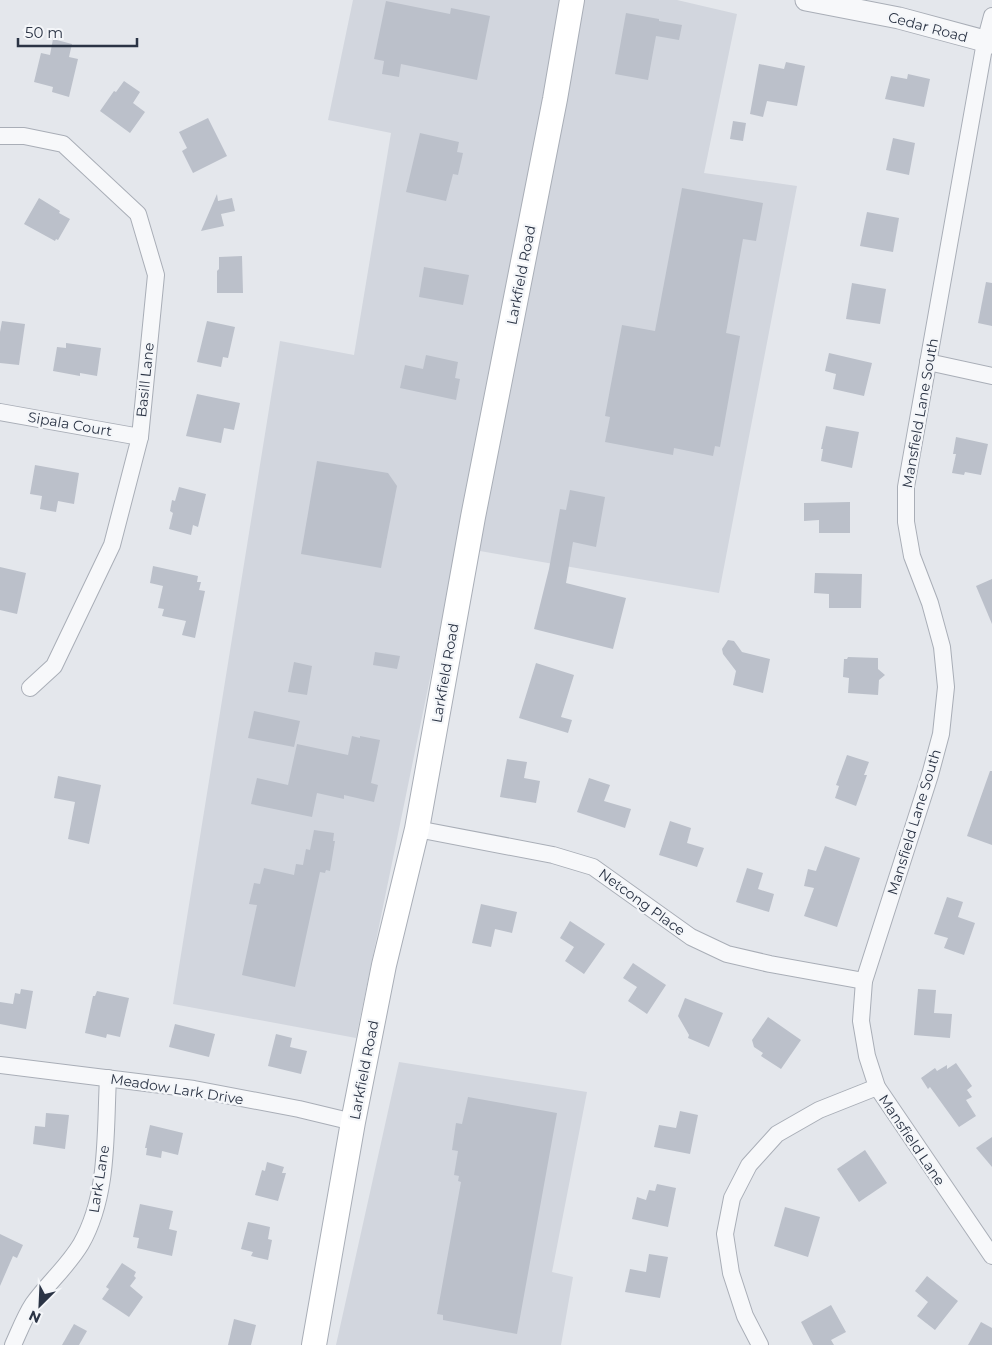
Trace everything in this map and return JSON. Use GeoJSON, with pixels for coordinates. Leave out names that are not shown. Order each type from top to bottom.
{"type":"FeatureCollection","features":[{"type":"Feature","properties":{"kind":"main road","name":"Larkfield Road"},"geometry":{"type":"LineString","coordinates":[[314,1345],[353,1122],[384,965],[417,829],[473,517],[555,99],[572,0]]}},
{"type":"Feature","properties":{"kind":"street","name":"Cedar Road"},"geometry":{"type":"LineString","coordinates":[[806,0],[899,18],[989,43]]}},
{"type":"Feature","properties":{"kind":"street","name":"Mansfield Lane South"},"geometry":{"type":"LineString","coordinates":[[864,981],[930,775],[941,734],[946,687],[942,647],[930,603],[912,556],[906,522],[906,487],[989,43],[992,16]]}},
{"type":"Feature","properties":{"kind":"street","name":"Basill Lane"},"geometry":{"type":"LineString","coordinates":[[0,136],[24,136],[63,144],[138,214],[156,275],[140,437],[112,545],[54,666],[30,688]]}},
{"type":"Feature","properties":{"kind":"street"},"geometry":{"type":"LineString","coordinates":[[928,362],[992,376]]}},
{"type":"Feature","properties":{"kind":"street","name":"Sipala Court"},"geometry":{"type":"LineString","coordinates":[[0,412],[140,437]]}},
{"type":"Feature","properties":{"kind":"street","name":"Netcong Place"},"geometry":{"type":"LineString","coordinates":[[417,829],[553,855],[593,867],[691,937],[727,954],[864,981]]}},
{"type":"Feature","properties":{"kind":"street","name":"Mansfield Lane"},"geometry":{"type":"LineString","coordinates":[[864,981],[861,1021],[867,1056],[877,1087],[992,1256]]}},
{"type":"Feature","properties":{"kind":"street","name":"Meadow Lark Drive"},"geometry":{"type":"LineString","coordinates":[[0,1065],[194,1089],[299,1109],[353,1122]]}},
{"type":"Feature","properties":{"kind":"street","name":"Lark Lane"},"geometry":{"type":"LineString","coordinates":[[13,1345],[33,1304],[59,1274],[81,1244],[96,1210],[103,1158],[108,1078]]}},
{"type":"Feature","properties":{"kind":"street"},"geometry":{"type":"LineString","coordinates":[[760,1345],[745,1316],[731,1273],[725,1234],[732,1198],[749,1165],[778,1134],[818,1110],[877,1087]]}},
{"type":"Feature","properties":{"kind":"shaded area"},"geometry":{"type":"Polygon","coordinates":[[[353,0],[677,0],[737,14],[704,173],[797,186],[719,593],[457,547],[356,1038],[173,1004],[280,341],[354,355],[391,133],[328,120],[353,0]]]}},
{"type":"Feature","properties":{"kind":"shaded area"},"geometry":{"type":"Polygon","coordinates":[[[399,1062],[587,1092],[552,1272],[573,1277],[561,1345],[336,1345],[399,1062]]]}},
{"type":"Feature","properties":{"kind":"building"},"geometry":{"type":"Polygon","coordinates":[[[386,1],[450,14],[451,8],[490,16],[477,80],[401,64],[399,77],[382,74],[384,61],[374,59],[386,1]]]}},
{"type":"Feature","properties":{"kind":"building"},"geometry":{"type":"Polygon","coordinates":[[[626,13],[682,25],[679,40],[656,36],[648,80],[615,74],[626,13]]]}},
{"type":"Feature","properties":{"kind":"building"},"geometry":{"type":"Polygon","coordinates":[[[53,39],[72,44],[69,57],[78,59],[69,97],[52,92],[53,87],[34,82],[41,53],[50,55],[53,39]]]}},
{"type":"Feature","properties":{"kind":"building"},"geometry":{"type":"Polygon","coordinates":[[[786,62],[805,66],[797,106],[767,101],[763,117],[750,114],[759,64],[784,69],[786,62]]]}},
{"type":"Feature","properties":{"kind":"building"},"geometry":{"type":"Polygon","coordinates":[[[908,74],[930,79],[924,107],[885,99],[891,76],[907,79],[908,74]]]}},
{"type":"Feature","properties":{"kind":"building"},"geometry":{"type":"Polygon","coordinates":[[[124,81],[140,92],[133,103],[145,112],[130,133],[100,111],[114,91],[116,92],[124,81]]]}},
{"type":"Feature","properties":{"kind":"building"},"geometry":{"type":"Polygon","coordinates":[[[208,118],[227,156],[193,173],[182,151],[187,148],[179,132],[208,118]]]}},
{"type":"Feature","properties":{"kind":"building"},"geometry":{"type":"Polygon","coordinates":[[[733,121],[746,123],[743,141],[730,139],[733,121]]]}},
{"type":"Feature","properties":{"kind":"building"},"geometry":{"type":"Polygon","coordinates":[[[420,133],[459,142],[457,152],[463,153],[458,175],[453,174],[446,201],[406,192],[420,133]]]}},
{"type":"Feature","properties":{"kind":"building"},"geometry":{"type":"Polygon","coordinates":[[[893,138],[915,143],[909,175],[886,170],[893,138]]]}},
{"type":"Feature","properties":{"kind":"building"},"geometry":{"type":"Polygon","coordinates":[[[682,188],[763,203],[756,241],[743,239],[726,333],[740,336],[720,447],[715,446],[713,456],[674,448],[673,455],[605,442],[610,417],[605,416],[622,325],[655,331],[682,188]]]}},
{"type":"Feature","properties":{"kind":"building"},"geometry":{"type":"Polygon","coordinates":[[[217,194],[218,201],[232,198],[235,211],[221,214],[224,226],[201,231],[217,194]]]}},
{"type":"Feature","properties":{"kind":"building"},"geometry":{"type":"Polygon","coordinates":[[[39,198],[70,219],[58,240],[56,239],[55,241],[24,224],[39,198]]]}},
{"type":"Feature","properties":{"kind":"building"},"geometry":{"type":"Polygon","coordinates":[[[867,212],[899,218],[893,252],[860,246],[867,212]]]}},
{"type":"Feature","properties":{"kind":"building"},"geometry":{"type":"Polygon","coordinates":[[[242,256],[243,293],[217,293],[219,257],[242,256]]]}},
{"type":"Feature","properties":{"kind":"building"},"geometry":{"type":"Polygon","coordinates":[[[424,267],[469,275],[463,305],[419,297],[424,267]]]}},
{"type":"Feature","properties":{"kind":"building"},"geometry":{"type":"Polygon","coordinates":[[[986,282],[992,283],[992,326],[978,323],[986,282]]]}},
{"type":"Feature","properties":{"kind":"building"},"geometry":{"type":"Polygon","coordinates":[[[852,283],[886,289],[880,324],[846,319],[852,283]]]}},
{"type":"Feature","properties":{"kind":"building"},"geometry":{"type":"Polygon","coordinates":[[[2,321],[25,324],[19,365],[0,363],[2,321]]]}},
{"type":"Feature","properties":{"kind":"building"},"geometry":{"type":"Polygon","coordinates":[[[207,321],[235,327],[228,358],[223,357],[221,367],[197,362],[207,321]]]}},
{"type":"Feature","properties":{"kind":"building"},"geometry":{"type":"Polygon","coordinates":[[[66,343],[101,348],[97,376],[80,373],[80,376],[53,371],[57,347],[66,348],[66,343]]]}},
{"type":"Feature","properties":{"kind":"building"},"geometry":{"type":"Polygon","coordinates":[[[829,353],[872,363],[864,396],[833,389],[836,374],[825,371],[829,353]]]}},
{"type":"Feature","properties":{"kind":"building"},"geometry":{"type":"Polygon","coordinates":[[[426,355],[458,362],[455,378],[460,379],[456,400],[400,388],[405,365],[423,369],[426,355]]]}},
{"type":"Feature","properties":{"kind":"building"},"geometry":{"type":"Polygon","coordinates":[[[197,394],[240,403],[234,430],[224,428],[221,443],[186,436],[197,394]]]}},
{"type":"Feature","properties":{"kind":"building"},"geometry":{"type":"Polygon","coordinates":[[[826,426],[859,432],[852,468],[821,461],[823,449],[821,449],[826,426]]]}},
{"type":"Feature","properties":{"kind":"building"},"geometry":{"type":"Polygon","coordinates":[[[956,437],[988,444],[981,475],[965,472],[964,475],[952,473],[956,454],[953,454],[956,437]]]}},
{"type":"Feature","properties":{"kind":"building"},"geometry":{"type":"Polygon","coordinates":[[[317,461],[388,473],[397,486],[381,568],[301,554],[317,461]]]}},
{"type":"Feature","properties":{"kind":"building"},"geometry":{"type":"Polygon","coordinates":[[[35,465],[79,473],[74,504],[58,501],[56,512],[40,509],[42,496],[30,494],[35,465]]]}},
{"type":"Feature","properties":{"kind":"building"},"geometry":{"type":"Polygon","coordinates":[[[179,487],[206,494],[198,527],[193,525],[191,535],[169,529],[173,513],[170,511],[172,500],[175,501],[179,487]]]}},
{"type":"Feature","properties":{"kind":"building"},"geometry":{"type":"Polygon","coordinates":[[[570,490],[605,497],[596,547],[573,542],[566,583],[626,598],[613,649],[534,629],[549,569],[560,509],[566,510],[570,490]]]}},
{"type":"Feature","properties":{"kind":"building"},"geometry":{"type":"Polygon","coordinates":[[[850,502],[850,533],[819,533],[819,520],[804,521],[804,503],[850,502]]]}},
{"type":"Feature","properties":{"kind":"building"},"geometry":{"type":"Polygon","coordinates":[[[153,566],[198,576],[197,582],[201,582],[199,590],[205,591],[195,638],[182,635],[186,621],[162,616],[164,609],[158,608],[163,586],[150,583],[153,566]]]}},
{"type":"Feature","properties":{"kind":"building"},"geometry":{"type":"Polygon","coordinates":[[[0,567],[26,573],[17,614],[0,610],[0,567]]]}},
{"type":"Feature","properties":{"kind":"building"},"geometry":{"type":"Polygon","coordinates":[[[815,573],[862,574],[861,608],[829,608],[829,594],[814,593],[815,573]]]}},
{"type":"Feature","properties":{"kind":"building"},"geometry":{"type":"Polygon","coordinates":[[[992,579],[992,624],[976,586],[992,579]]]}},
{"type":"Feature","properties":{"kind":"building"},"geometry":{"type":"Polygon","coordinates":[[[728,640],[734,641],[742,652],[770,659],[763,693],[733,685],[736,671],[723,654],[722,649],[728,640]]]}},
{"type":"Feature","properties":{"kind":"building"},"geometry":{"type":"Polygon","coordinates":[[[375,652],[400,656],[397,669],[373,665],[375,652]]]}},
{"type":"Feature","properties":{"kind":"building"},"geometry":{"type":"Polygon","coordinates":[[[848,657],[878,658],[878,669],[885,675],[879,680],[878,695],[848,693],[849,678],[843,677],[844,659],[848,657]]]}},
{"type":"Feature","properties":{"kind":"building"},"geometry":{"type":"Polygon","coordinates":[[[294,662],[312,666],[307,695],[288,692],[294,662]]]}},
{"type":"Feature","properties":{"kind":"building"},"geometry":{"type":"Polygon","coordinates":[[[536,663],[574,675],[561,717],[572,720],[568,733],[519,718],[536,663]]]}},
{"type":"Feature","properties":{"kind":"building"},"geometry":{"type":"Polygon","coordinates":[[[254,711],[300,721],[294,747],[248,738],[254,711]]]}},
{"type":"Feature","properties":{"kind":"building"},"geometry":{"type":"Polygon","coordinates":[[[352,736],[380,740],[371,783],[378,785],[374,802],[344,795],[344,799],[317,793],[312,817],[251,804],[257,778],[288,785],[297,744],[348,755],[352,736]]]}},
{"type":"Feature","properties":{"kind":"building"},"geometry":{"type":"Polygon","coordinates":[[[847,755],[869,762],[864,775],[867,775],[856,806],[835,798],[839,786],[836,785],[847,755]]]}},
{"type":"Feature","properties":{"kind":"building"},"geometry":{"type":"Polygon","coordinates":[[[507,759],[527,762],[524,778],[540,781],[536,803],[500,797],[507,759]]]}},
{"type":"Feature","properties":{"kind":"building"},"geometry":{"type":"Polygon","coordinates":[[[990,771],[992,771],[992,845],[967,836],[990,771]]]}},
{"type":"Feature","properties":{"kind":"building"},"geometry":{"type":"Polygon","coordinates":[[[58,776],[101,785],[89,844],[68,839],[75,802],[54,798],[58,776]]]}},
{"type":"Feature","properties":{"kind":"building"},"geometry":{"type":"Polygon","coordinates":[[[589,778],[610,785],[604,801],[631,809],[625,828],[577,812],[589,778]]]}},
{"type":"Feature","properties":{"kind":"building"},"geometry":{"type":"Polygon","coordinates":[[[670,821],[691,828],[687,843],[704,848],[697,867],[659,855],[670,821]]]}},
{"type":"Feature","properties":{"kind":"building"},"geometry":{"type":"Polygon","coordinates":[[[314,830],[334,833],[333,841],[335,841],[330,871],[320,872],[295,987],[242,975],[257,905],[249,904],[254,883],[260,884],[264,868],[294,875],[296,864],[303,865],[306,849],[310,850],[314,830]]]}},
{"type":"Feature","properties":{"kind":"building"},"geometry":{"type":"Polygon","coordinates":[[[825,846],[860,858],[837,927],[804,916],[814,888],[804,886],[808,869],[816,871],[825,846]]]}},
{"type":"Feature","properties":{"kind":"building"},"geometry":{"type":"Polygon","coordinates":[[[747,868],[763,873],[758,889],[774,894],[769,912],[736,902],[747,868]]]}},
{"type":"Feature","properties":{"kind":"building"},"geometry":{"type":"Polygon","coordinates":[[[947,897],[963,902],[958,917],[975,923],[964,955],[944,948],[948,938],[934,934],[947,897]]]}},
{"type":"Feature","properties":{"kind":"building"},"geometry":{"type":"Polygon","coordinates":[[[481,904],[517,912],[512,933],[495,929],[491,947],[472,943],[481,904]]]}},
{"type":"Feature","properties":{"kind":"building"},"geometry":{"type":"Polygon","coordinates":[[[570,921],[605,944],[584,974],[565,961],[574,947],[560,938],[570,921]]]}},
{"type":"Feature","properties":{"kind":"building"},"geometry":{"type":"Polygon","coordinates":[[[633,963],[666,985],[647,1014],[628,1001],[637,987],[623,978],[633,963]]]}},
{"type":"Feature","properties":{"kind":"building"},"geometry":{"type":"Polygon","coordinates":[[[21,989],[33,991],[26,1029],[0,1024],[0,1002],[13,1004],[15,993],[20,994],[21,989]]]}},
{"type":"Feature","properties":{"kind":"building"},"geometry":{"type":"Polygon","coordinates":[[[918,989],[936,990],[934,1013],[952,1014],[950,1038],[914,1035],[918,989]]]}},
{"type":"Feature","properties":{"kind":"building"},"geometry":{"type":"Polygon","coordinates":[[[97,991],[129,998],[120,1037],[107,1034],[106,1038],[85,1033],[93,996],[95,996],[97,991]]]}},
{"type":"Feature","properties":{"kind":"building"},"geometry":{"type":"Polygon","coordinates":[[[685,998],[723,1013],[709,1047],[688,1038],[689,1035],[678,1016],[685,998]]]}},
{"type":"Feature","properties":{"kind":"building"},"geometry":{"type":"Polygon","coordinates":[[[768,1017],[801,1040],[781,1069],[761,1056],[763,1053],[754,1047],[752,1040],[768,1017]]]}},
{"type":"Feature","properties":{"kind":"building"},"geometry":{"type":"Polygon","coordinates":[[[175,1024],[215,1034],[209,1057],[169,1047],[175,1024]]]}},
{"type":"Feature","properties":{"kind":"building"},"geometry":{"type":"Polygon","coordinates":[[[276,1034],[292,1038],[290,1047],[307,1051],[301,1074],[268,1066],[276,1034]]]}},
{"type":"Feature","properties":{"kind":"building"},"geometry":{"type":"Polygon","coordinates":[[[956,1063],[972,1086],[967,1090],[972,1097],[966,1100],[976,1116],[959,1127],[930,1087],[928,1089],[921,1078],[935,1068],[937,1071],[947,1065],[947,1069],[956,1063]]]}},
{"type":"Feature","properties":{"kind":"building"},"geometry":{"type":"Polygon","coordinates":[[[468,1097],[557,1113],[517,1334],[443,1320],[443,1315],[437,1314],[461,1182],[458,1181],[459,1176],[454,1175],[458,1151],[452,1150],[456,1123],[462,1124],[468,1097]]]}},
{"type":"Feature","properties":{"kind":"building"},"geometry":{"type":"Polygon","coordinates":[[[680,1111],[698,1115],[690,1154],[654,1147],[659,1125],[676,1128],[680,1111]]]}},
{"type":"Feature","properties":{"kind":"building"},"geometry":{"type":"Polygon","coordinates":[[[46,1113],[69,1115],[65,1149],[33,1144],[35,1126],[45,1127],[46,1113]]]}},
{"type":"Feature","properties":{"kind":"building"},"geometry":{"type":"Polygon","coordinates":[[[150,1125],[183,1133],[178,1155],[162,1151],[161,1158],[146,1155],[147,1148],[145,1148],[150,1125]]]}},
{"type":"Feature","properties":{"kind":"building"},"geometry":{"type":"Polygon","coordinates":[[[992,1137],[992,1167],[976,1148],[992,1137]]]}},
{"type":"Feature","properties":{"kind":"building"},"geometry":{"type":"Polygon","coordinates":[[[865,1150],[887,1183],[859,1202],[837,1169],[865,1150]]]}},
{"type":"Feature","properties":{"kind":"building"},"geometry":{"type":"Polygon","coordinates":[[[267,1162],[284,1167],[282,1173],[286,1173],[278,1201],[255,1195],[262,1170],[265,1171],[267,1162]]]}},
{"type":"Feature","properties":{"kind":"building"},"geometry":{"type":"Polygon","coordinates":[[[657,1184],[676,1188],[668,1227],[632,1219],[637,1197],[646,1200],[649,1190],[655,1191],[657,1184]]]}},
{"type":"Feature","properties":{"kind":"building"},"geometry":{"type":"Polygon","coordinates":[[[140,1204],[173,1211],[169,1229],[177,1231],[172,1256],[137,1248],[139,1238],[133,1237],[140,1204]]]}},
{"type":"Feature","properties":{"kind":"building"},"geometry":{"type":"Polygon","coordinates":[[[785,1207],[820,1217],[808,1257],[774,1246],[785,1207]]]}},
{"type":"Feature","properties":{"kind":"building"},"geometry":{"type":"Polygon","coordinates":[[[248,1222],[270,1227],[268,1239],[272,1240],[268,1260],[251,1256],[253,1252],[241,1249],[248,1222]]]}},
{"type":"Feature","properties":{"kind":"building"},"geometry":{"type":"Polygon","coordinates":[[[0,1234],[23,1245],[17,1258],[13,1256],[0,1286],[0,1234]]]}},
{"type":"Feature","properties":{"kind":"building"},"geometry":{"type":"Polygon","coordinates":[[[649,1254],[668,1257],[660,1298],[625,1292],[630,1269],[646,1272],[649,1254]]]}},
{"type":"Feature","properties":{"kind":"building"},"geometry":{"type":"Polygon","coordinates":[[[122,1263],[136,1272],[134,1276],[136,1278],[130,1286],[143,1297],[129,1317],[102,1299],[109,1289],[106,1287],[122,1263]]]}},
{"type":"Feature","properties":{"kind":"building"},"geometry":{"type":"Polygon","coordinates":[[[927,1276],[958,1301],[935,1330],[917,1316],[928,1302],[915,1291],[927,1276]]]}},
{"type":"Feature","properties":{"kind":"building"},"geometry":{"type":"Polygon","coordinates":[[[831,1305],[846,1332],[831,1340],[834,1345],[813,1345],[801,1322],[831,1305]]]}},
{"type":"Feature","properties":{"kind":"building"},"geometry":{"type":"Polygon","coordinates":[[[234,1319],[256,1325],[251,1345],[228,1345],[234,1319]]]}},
{"type":"Feature","properties":{"kind":"building"},"geometry":{"type":"Polygon","coordinates":[[[981,1322],[992,1328],[992,1345],[968,1345],[981,1322]]]}},
{"type":"Feature","properties":{"kind":"building"},"geometry":{"type":"Polygon","coordinates":[[[74,1324],[87,1331],[79,1345],[62,1345],[74,1324]]]}}]}
